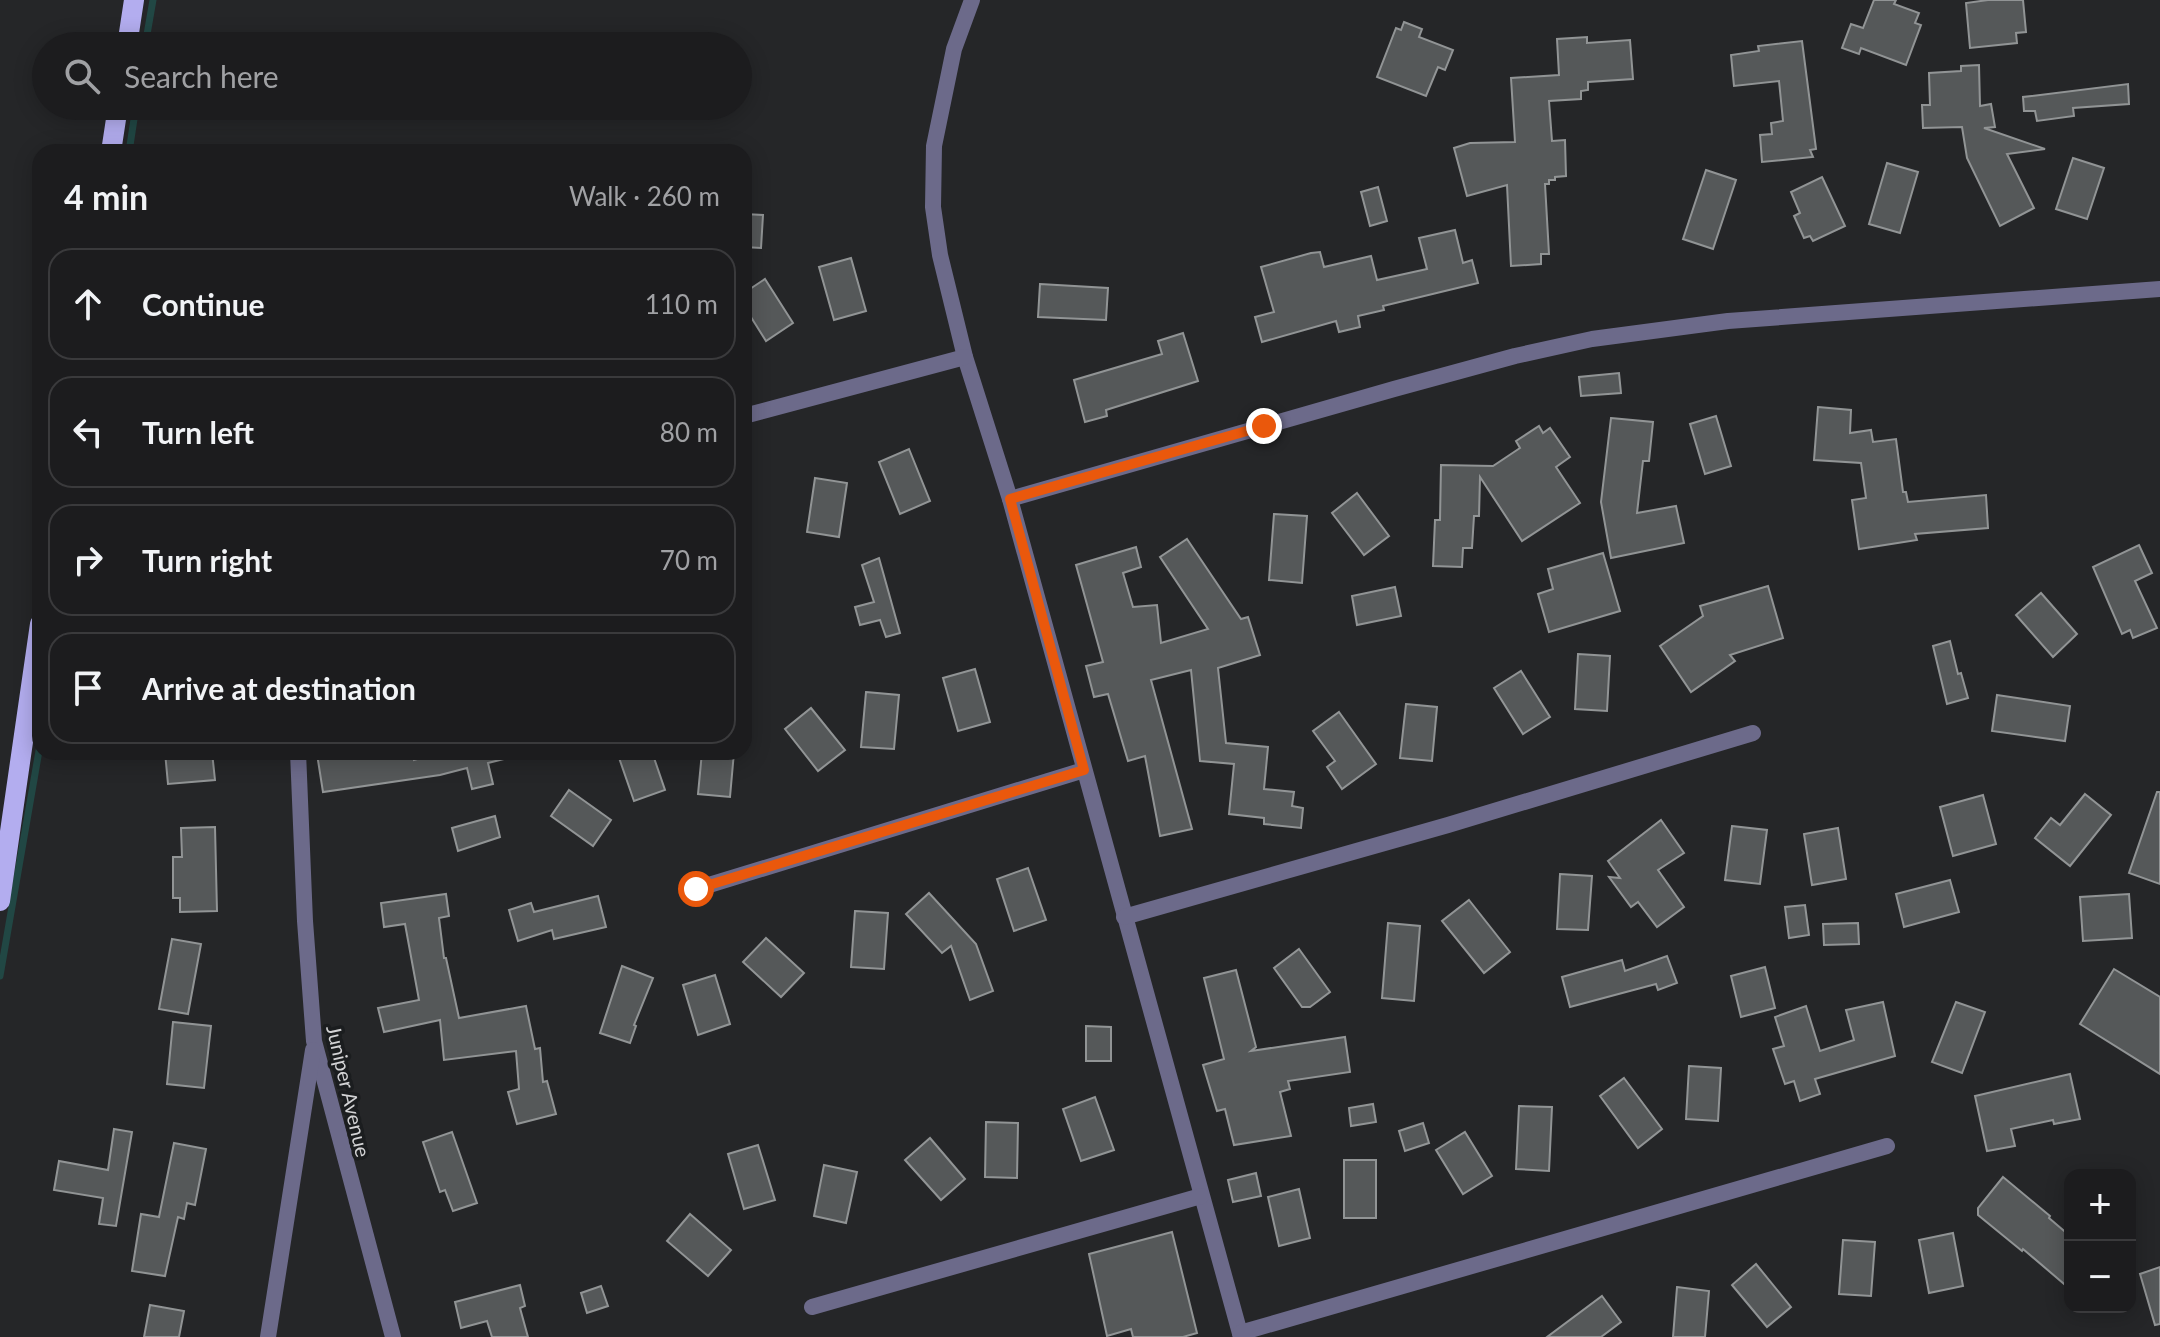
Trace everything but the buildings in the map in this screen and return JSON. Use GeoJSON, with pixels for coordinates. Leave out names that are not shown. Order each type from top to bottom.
{"type":"FeatureCollection","features":[{"type":"Feature","properties":{"kind":"main road"},"geometry":{"type":"LineString","coordinates":[[129,32],[134,0]]}},
{"type":"Feature","properties":{"kind":"main road"},"geometry":{"type":"LineString","coordinates":[[112,144],[116,120]]}},
{"type":"Feature","properties":{"kind":"main road"},"geometry":{"type":"LineString","coordinates":[[0,901],[32,679]]}},
{"type":"Feature","properties":{"kind":"street"},"geometry":{"type":"LineString","coordinates":[[972,0],[954,49],[934,146],[933,192],[940,255],[965,357],[1010,499],[1240,1335],[1887,1146]]}},
{"type":"Feature","properties":{"kind":"street"},"geometry":{"type":"LineString","coordinates":[[1010,499],[1394,389],[1592,339],[1728,321],[2160,289]]}},
{"type":"Feature","properties":{"kind":"street"},"geometry":{"type":"LineString","coordinates":[[752,414],[965,357]]}},
{"type":"Feature","properties":{"kind":"street"},"geometry":{"type":"LineString","coordinates":[[1124,917],[1448,825],[1753,733]]}},
{"type":"Feature","properties":{"kind":"street","name":"Juniper Avenue"},"geometry":{"type":"LineString","coordinates":[[298,760],[314,1041],[393,1337]]}},
{"type":"Feature","properties":{"kind":"street"},"geometry":{"type":"LineString","coordinates":[[696,889],[1084,770]]}},
{"type":"Feature","properties":{"kind":"street"},"geometry":{"type":"LineString","coordinates":[[268,1337],[314,1041]]}},
{"type":"Feature","properties":{"kind":"street"},"geometry":{"type":"LineString","coordinates":[[812,1307],[1201,1196]]}},
{"type":"Feature","properties":{"kind":"waterway"},"geometry":{"type":"LineString","coordinates":[[147,32],[153,0]]}},
{"type":"Feature","properties":{"kind":"waterway"},"geometry":{"type":"LineString","coordinates":[[130,144],[134,120]]}},
{"type":"Feature","properties":{"kind":"waterway"},"geometry":{"type":"LineString","coordinates":[[0,976],[37,760]]}},
{"type":"Feature","properties":{"kind":"route"},"geometry":{"type":"LineString","coordinates":[[696,889],[1084,770],[1010,499],[1264,426]]}}]}
